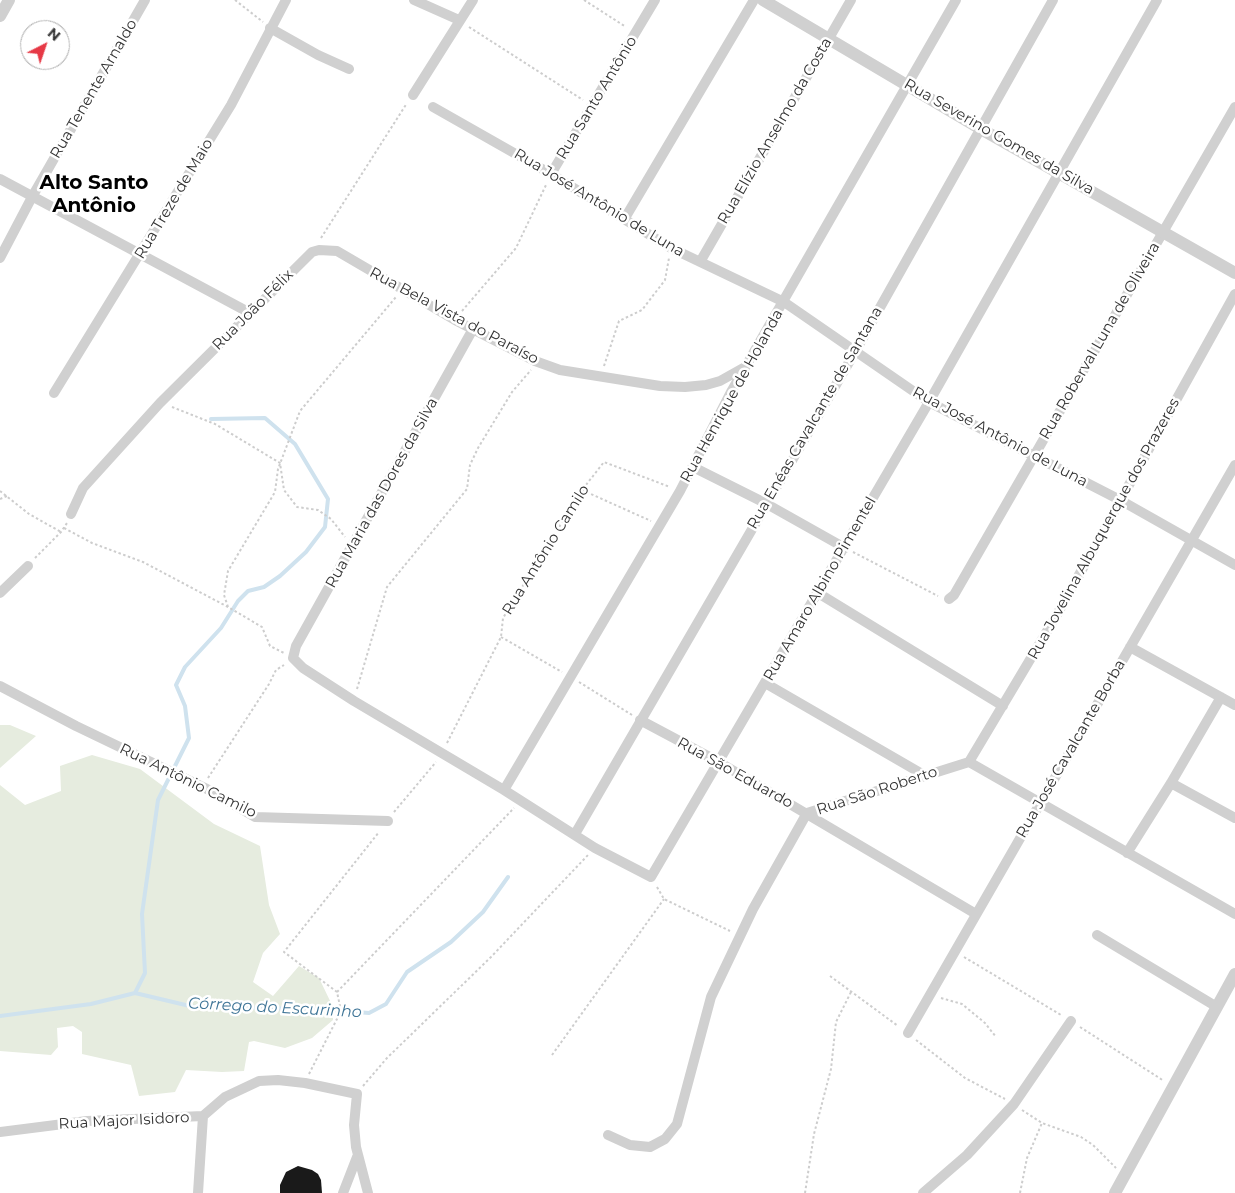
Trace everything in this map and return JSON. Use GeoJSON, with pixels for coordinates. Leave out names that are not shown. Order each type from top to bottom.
{"type":"FeatureCollection","features":[{"type":"Feature","properties":{"kind":"street"},"geometry":{"type":"LineString","coordinates":[[0,16],[9,0]]}},
{"type":"Feature","properties":{"kind":"street","name":"Rua Tenente Arnaldo"},"geometry":{"type":"LineString","coordinates":[[0,258],[32,197],[145,0]]}},
{"type":"Feature","properties":{"kind":"street","name":"Rua Treze de Maio"},"geometry":{"type":"LineString","coordinates":[[54,393],[231,105],[286,0]]}},
{"type":"Feature","properties":{"kind":"street"},"geometry":{"type":"LineString","coordinates":[[414,0],[459,20]]}},
{"type":"Feature","properties":{"kind":"street"},"geometry":{"type":"LineString","coordinates":[[413,95],[473,0]]}},
{"type":"Feature","properties":{"kind":"street","name":"Rua Santo Antônio"},"geometry":{"type":"LineString","coordinates":[[551,174],[655,0]]}},
{"type":"Feature","properties":{"kind":"street"},"geometry":{"type":"LineString","coordinates":[[625,218],[754,0]]}},
{"type":"Feature","properties":{"kind":"street","name":"Rua Severino Gomes da Silva"},"geometry":{"type":"LineString","coordinates":[[763,0],[981,128],[1235,273]]}},
{"type":"Feature","properties":{"kind":"street","name":"Rua Elízio Anselmo da Costa"},"geometry":{"type":"LineString","coordinates":[[700,262],[850,0]]}},
{"type":"Feature","properties":{"kind":"street","name":"Rua Henrique de Holanda"},"geometry":{"type":"LineString","coordinates":[[504,790],[572,678],[680,491],[746,367],[906,84],[956,0]]}},
{"type":"Feature","properties":{"kind":"street","name":"Rua Enéas Cavalcante de Santana"},"geometry":{"type":"LineString","coordinates":[[575,834],[765,503],[855,352],[1053,0]]}},
{"type":"Feature","properties":{"kind":"street","name":"Rua Amaro Albino Pimentel"},"geometry":{"type":"LineString","coordinates":[[651,877],[717,761],[845,548],[1157,0]]}},
{"type":"Feature","properties":{"kind":"street"},"geometry":{"type":"LineString","coordinates":[[270,28],[318,56],[349,70]]}},
{"type":"Feature","properties":{"kind":"street","name":"Rua José Antônio de Luna"},"geometry":{"type":"LineString","coordinates":[[433,107],[551,174],[671,248],[784,302],[929,402],[1120,500],[1235,564]]}},
{"type":"Feature","properties":{"kind":"street","name":"Rua Roberval Luna de Oliveira"},"geometry":{"type":"LineString","coordinates":[[949,599],[954,594],[1235,107]]}},
{"type":"Feature","properties":{"kind":"street"},"geometry":{"type":"LineString","coordinates":[[0,179],[250,313]]}},
{"type":"Feature","properties":{"kind":"street","name":"Rua Bela Vista do Paraíso"},"geometry":{"type":"LineString","coordinates":[[312,252],[328,249],[337,251],[455,320],[535,361],[560,370],[660,386],[685,387],[706,385],[720,381],[746,367]]}},
{"type":"Feature","properties":{"kind":"street","name":"Rua João Félix"},"geometry":{"type":"LineString","coordinates":[[71,514],[83,488],[160,403],[312,252]]}},
{"type":"Feature","properties":{"kind":"street","name":"Rua Jovelina Albuquerque dos Prazeres"},"geometry":{"type":"LineString","coordinates":[[970,762],[1060,611],[1235,294]]}},
{"type":"Feature","properties":{"kind":"street","name":"Rua Maria das Dores da Silva"},"geometry":{"type":"LineString","coordinates":[[293,658],[296,646],[473,329]]}},
{"type":"Feature","properties":{"kind":"street","name":"Rua José Cavalcante Borba"},"geometry":{"type":"LineString","coordinates":[[908,1033],[1235,465]]}},
{"type":"Feature","properties":{"kind":"street"},"geometry":{"type":"LineString","coordinates":[[693,467],[765,503],[845,548]]}},
{"type":"Feature","properties":{"kind":"street"},"geometry":{"type":"LineString","coordinates":[[0,593],[28,566]]}},
{"type":"Feature","properties":{"kind":"street"},"geometry":{"type":"LineString","coordinates":[[818,593],[1003,706]]}},
{"type":"Feature","properties":{"kind":"street"},"geometry":{"type":"LineString","coordinates":[[1130,647],[1235,705]]}},
{"type":"Feature","properties":{"kind":"street"},"geometry":{"type":"LineString","coordinates":[[293,658],[303,668],[354,701],[504,790],[595,848],[651,877]]}},
{"type":"Feature","properties":{"kind":"street"},"geometry":{"type":"LineString","coordinates":[[765,683],[924,775]]}},
{"type":"Feature","properties":{"kind":"street","name":"Rua Antônio Camilo"},"geometry":{"type":"LineString","coordinates":[[0,686],[76,726],[202,787],[255,817],[388,821]]}},
{"type":"Feature","properties":{"kind":"street"},"geometry":{"type":"LineString","coordinates":[[1126,852],[1172,783],[1221,697]]}},
{"type":"Feature","properties":{"kind":"street","name":"Rua São Eduardo"},"geometry":{"type":"LineString","coordinates":[[640,720],[717,761],[976,914]]}},
{"type":"Feature","properties":{"kind":"street"},"geometry":{"type":"LineString","coordinates":[[970,762],[1040,804],[1235,914]]}},
{"type":"Feature","properties":{"kind":"street","name":"Rua São Roberto"},"geometry":{"type":"LineString","coordinates":[[608,1135],[630,1145],[650,1147],[666,1139],[676,1124],[711,998],[753,909],[806,813],[970,762]]}},
{"type":"Feature","properties":{"kind":"street"},"geometry":{"type":"LineString","coordinates":[[1172,783],[1235,818]]}},
{"type":"Feature","properties":{"kind":"street"},"geometry":{"type":"LineString","coordinates":[[1097,935],[1217,1007]]}},
{"type":"Feature","properties":{"kind":"street"},"geometry":{"type":"LineString","coordinates":[[1115,1193],[1235,974]]}},
{"type":"Feature","properties":{"kind":"street"},"geometry":{"type":"LineString","coordinates":[[923,1193],[967,1155],[1014,1104],[1071,1021]]}},
{"type":"Feature","properties":{"kind":"street","name":"Rua Major Isidoro"},"geometry":{"type":"LineString","coordinates":[[0,1132],[87,1121],[203,1116],[225,1097],[259,1081],[278,1080],[305,1083],[357,1094]]}},
{"type":"Feature","properties":{"kind":"street"},"geometry":{"type":"LineString","coordinates":[[357,1094],[354,1125],[357,1152],[368,1193]]}},
{"type":"Feature","properties":{"kind":"street"},"geometry":{"type":"LineString","coordinates":[[198,1193],[203,1116]]}},
{"type":"Feature","properties":{"kind":"street"},"geometry":{"type":"LineString","coordinates":[[343,1193],[357,1152]]}},
{"type":"Feature","properties":{"kind":"path"},"geometry":{"type":"LineString","coordinates":[[235,0],[270,28]]}},
{"type":"Feature","properties":{"kind":"path"},"geometry":{"type":"LineString","coordinates":[[584,0],[636,34]]}},
{"type":"Feature","properties":{"kind":"path"},"geometry":{"type":"LineString","coordinates":[[459,20],[592,106]]}},
{"type":"Feature","properties":{"kind":"path"},"geometry":{"type":"LineString","coordinates":[[312,252],[413,95]]}},
{"type":"Feature","properties":{"kind":"path","name":"Rua Santo Antônio"},"geometry":{"type":"LineString","coordinates":[[455,320],[516,248],[551,174]]}},
{"type":"Feature","properties":{"kind":"path"},"geometry":{"type":"LineString","coordinates":[[600,376],[619,321],[642,310],[665,280],[671,248]]}},
{"type":"Feature","properties":{"kind":"path"},"geometry":{"type":"LineString","coordinates":[[230,608],[224,595],[228,571],[275,492],[280,463],[300,411],[402,289]]}},
{"type":"Feature","properties":{"kind":"path"},"geometry":{"type":"LineString","coordinates":[[354,701],[387,587],[467,489],[470,464],[478,448],[512,392],[532,369],[535,361]]}},
{"type":"Feature","properties":{"kind":"path"},"geometry":{"type":"LineString","coordinates":[[160,403],[215,424],[280,463]]}},
{"type":"Feature","properties":{"kind":"path","name":"Rua Antônio Camilo"},"geometry":{"type":"LineString","coordinates":[[388,821],[442,754],[501,637],[503,618],[582,490],[604,462],[680,491]]}},
{"type":"Feature","properties":{"kind":"path"},"geometry":{"type":"LineString","coordinates":[[280,463],[284,490],[297,507],[318,510],[324,514],[352,545]]}},
{"type":"Feature","properties":{"kind":"path"},"geometry":{"type":"LineString","coordinates":[[582,490],[660,525]]}},
{"type":"Feature","properties":{"kind":"path"},"geometry":{"type":"LineString","coordinates":[[0,491],[29,514],[61,532]]}},
{"type":"Feature","properties":{"kind":"path"},"geometry":{"type":"LineString","coordinates":[[0,500],[7,496]]}},
{"type":"Feature","properties":{"kind":"path"},"geometry":{"type":"LineString","coordinates":[[28,566],[61,532],[71,514]]}},
{"type":"Feature","properties":{"kind":"path"},"geometry":{"type":"LineString","coordinates":[[64,528],[92,543],[143,562],[230,608],[262,627],[270,646],[293,658],[276,670],[269,684],[202,787]]}},
{"type":"Feature","properties":{"kind":"path"},"geometry":{"type":"LineString","coordinates":[[845,548],[942,599],[949,599]]}},
{"type":"Feature","properties":{"kind":"path"},"geometry":{"type":"LineString","coordinates":[[501,637],[640,720]]}},
{"type":"Feature","properties":{"kind":"path"},"geometry":{"type":"LineString","coordinates":[[338,992],[521,801]]}},
{"type":"Feature","properties":{"kind":"path"},"geometry":{"type":"LineString","coordinates":[[305,1083],[341,1011],[338,992],[284,952],[388,821]]}},
{"type":"Feature","properties":{"kind":"path"},"geometry":{"type":"LineString","coordinates":[[357,1094],[387,1058],[491,957],[595,848]]}},
{"type":"Feature","properties":{"kind":"path"},"geometry":{"type":"LineString","coordinates":[[651,877],[664,899],[741,937]]}},
{"type":"Feature","properties":{"kind":"path"},"geometry":{"type":"LineString","coordinates":[[552,1055],[664,899]]}},
{"type":"Feature","properties":{"kind":"path"},"geometry":{"type":"LineString","coordinates":[[955,952],[1071,1021],[1173,1087]]}},
{"type":"Feature","properties":{"kind":"path"},"geometry":{"type":"LineString","coordinates":[[830,976],[908,1033],[965,1078],[1014,1104],[1042,1123],[1081,1137],[1113,1165]]}},
{"type":"Feature","properties":{"kind":"path"},"geometry":{"type":"LineString","coordinates":[[805,1193],[814,1134],[831,1069],[836,1022],[851,991]]}},
{"type":"Feature","properties":{"kind":"path"},"geometry":{"type":"LineString","coordinates":[[930,995],[962,1004],[985,1023],[996,1037]]}},
{"type":"Feature","properties":{"kind":"path"},"geometry":{"type":"LineString","coordinates":[[1020,1193],[1026,1158],[1042,1123]]}},
{"type":"Feature","properties":{"kind":"shaded area"},"geometry":{"type":"Polygon","coordinates":[[[0,725],[10,725],[36,736],[0,768],[0,725]]]}},
{"type":"Feature","properties":{"kind":"shaded area"},"geometry":{"type":"Polygon","coordinates":[[[92,755],[140,769],[214,824],[260,846],[269,905],[280,934],[263,953],[253,982],[273,996],[299,966],[319,978],[333,1007],[333,1020],[312,1038],[285,1048],[254,1041],[249,1042],[244,1071],[186,1070],[175,1092],[139,1096],[131,1065],[82,1054],[82,1032],[73,1026],[57,1028],[58,1047],[51,1055],[0,1051],[0,785],[25,805],[61,791],[60,766],[92,755]]]}},
{"type":"Feature","properties":{"kind":"building"},"geometry":{"type":"Polygon","coordinates":[[[298,1166],[318,1174],[321,1180],[322,1193],[280,1193],[280,1185],[286,1172],[298,1166]]]}},
{"type":"Feature","properties":{"kind":"waterway"},"geometry":{"type":"LineString","coordinates":[[0,1016],[91,1004],[135,993],[145,973],[142,914],[158,800],[189,738],[185,706],[176,685],[185,667],[221,628],[238,601],[248,591],[264,587],[280,576],[306,552],[325,527],[328,499],[295,444],[265,418],[211,419]]}},
{"type":"Feature","properties":{"kind":"waterway","name":"Córrego do Escurinho"},"geometry":{"type":"LineString","coordinates":[[135,993],[194,1007],[319,1009],[369,1013],[386,1004],[407,972],[451,942],[483,912],[508,877]]}},
{"type":"Feature","properties":{"kind":"district","name":"Alto Santo Antônio"},"geometry":{"type":"Point","coordinates":[94,194]}}]}
